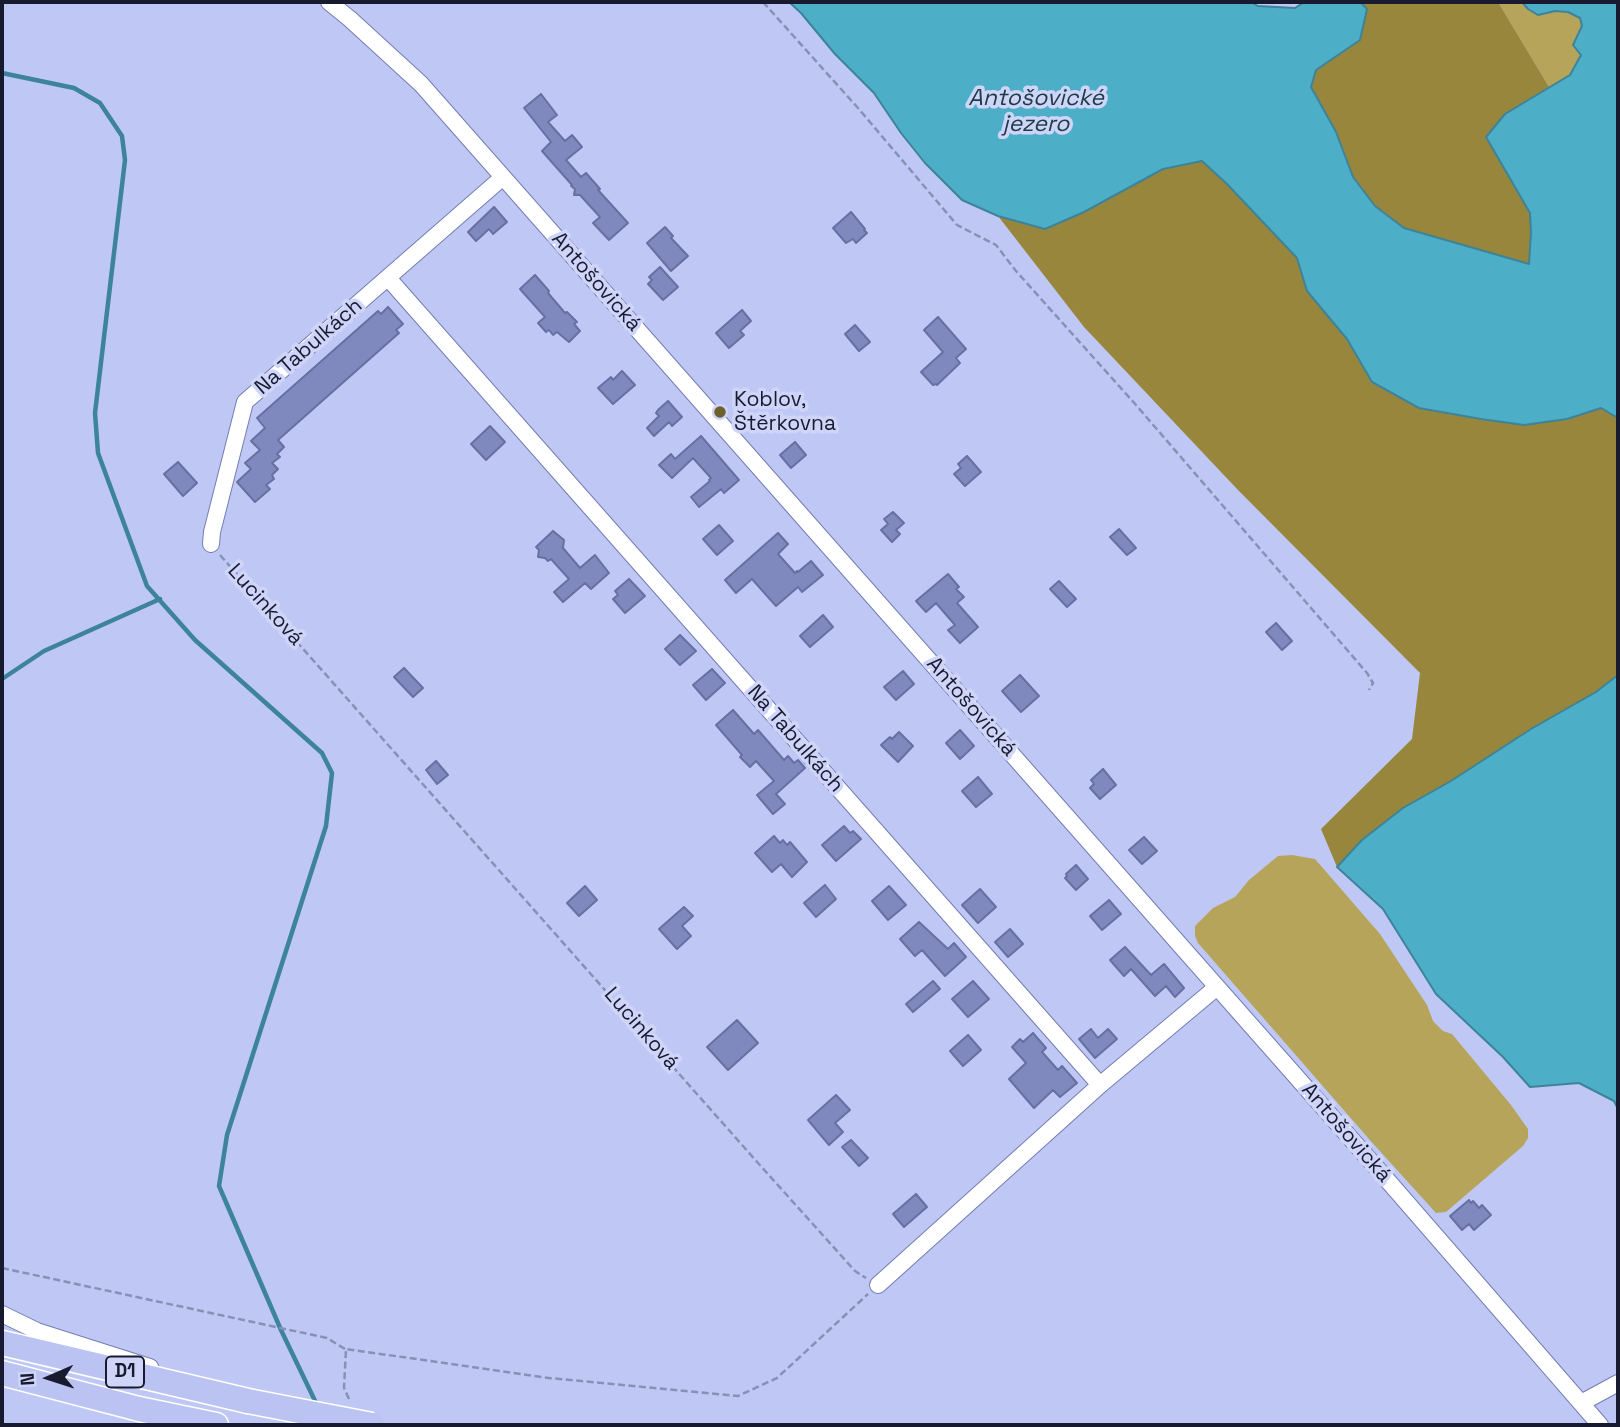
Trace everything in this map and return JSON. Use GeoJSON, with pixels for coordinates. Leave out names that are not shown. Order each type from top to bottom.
{"type":"FeatureCollection","features":[{"type":"Feature","properties":{"kind":"highway","name":"D1"},"geometry":{"type":"LineString","coordinates":[[2,1343],[243,1400],[372,1425]]}},
{"type":"Feature","properties":{"kind":"highway","name":"D1"},"geometry":{"type":"LineString","coordinates":[[2,1373],[139,1409],[216,1425]]}},
{"type":"Feature","properties":{"kind":"street","name":"Antošovická"},"geometry":{"type":"LineString","coordinates":[[329,2],[421,84],[1600,1425]]}},
{"type":"Feature","properties":{"kind":"street","name":"Na Tabulkách"},"geometry":{"type":"LineString","coordinates":[[211,544],[245,402],[503,177]]}},
{"type":"Feature","properties":{"kind":"street","name":"Na Tabulkách"},"geometry":{"type":"LineString","coordinates":[[388,278],[1100,1085]]}},
{"type":"Feature","properties":{"kind":"street"},"geometry":{"type":"LineString","coordinates":[[878,1285],[1100,1085],[1217,987]]}},
{"type":"Feature","properties":{"kind":"street"},"geometry":{"type":"LineString","coordinates":[[2,1314],[37,1331],[243,1400]]}},
{"type":"Feature","properties":{"kind":"street"},"geometry":{"type":"LineString","coordinates":[[1581,1403],[1618,1383]]}},
{"type":"Feature","properties":{"kind":"path"},"geometry":{"type":"LineString","coordinates":[[763,2],[858,107],[957,225],[996,245],[1367,673],[1373,683],[1370,690]]}},
{"type":"Feature","properties":{"kind":"path","name":"Lucinková"},"geometry":{"type":"LineString","coordinates":[[211,544],[856,1272],[878,1285]]}},
{"type":"Feature","properties":{"kind":"path"},"geometry":{"type":"LineString","coordinates":[[2,1268],[327,1338],[346,1349],[550,1378],[738,1396],[777,1378],[878,1285]]}},
{"type":"Feature","properties":{"kind":"path"},"geometry":{"type":"LineString","coordinates":[[346,1349],[344,1388],[352,1407]]}},
{"type":"Feature","properties":{"kind":"shaded area"},"geometry":{"type":"Polygon","coordinates":[[[1360,2],[1498,2],[1549,87],[1505,114],[1514,184],[1530,213],[1530,265],[1404,228],[1375,206],[1353,177],[1336,132],[1311,87],[1316,70],[1360,39],[1367,10],[1360,2]]]}},
{"type":"Feature","properties":{"kind":"shaded area"},"geometry":{"type":"Polygon","coordinates":[[[1498,2],[1522,2],[1538,15],[1568,11],[1580,18],[1582,26],[1573,45],[1581,54],[1570,75],[1549,87],[1498,2]]]}},
{"type":"Feature","properties":{"kind":"shaded area"},"geometry":{"type":"Polygon","coordinates":[[[1202,161],[1297,258],[1307,291],[1347,339],[1372,383],[1419,408],[1481,419],[1524,425],[1567,419],[1601,408],[1618,418],[1618,675],[1596,692],[1403,808],[1362,840],[1337,867],[1321,829],[1412,739],[1420,673],[1238,490],[1084,327],[998,216],[1045,229],[1084,212],[1163,169],[1202,161]]]}},
{"type":"Feature","properties":{"kind":"shaded area"},"geometry":{"type":"Polygon","coordinates":[[[1292,855],[1315,859],[1380,934],[1427,1005],[1433,1021],[1443,1031],[1452,1034],[1528,1129],[1528,1138],[1523,1146],[1446,1212],[1436,1213],[1198,943],[1195,926],[1213,908],[1235,897],[1249,880],[1278,856],[1292,855]]]}},
{"type":"Feature","properties":{"kind":"water","name":"Antošovické jezero"},"geometry":{"type":"Polygon","coordinates":[[[789,2],[1251,2],[1258,6],[1295,8],[1304,2],[1360,2],[1367,9],[1360,40],[1316,70],[1311,87],[1336,132],[1353,177],[1375,206],[1404,228],[1529,264],[1530,213],[1486,137],[1505,114],[1570,75],[1581,55],[1573,45],[1582,26],[1580,18],[1568,12],[1555,11],[1538,15],[1522,2],[1618,2],[1618,418],[1601,408],[1567,419],[1524,425],[1481,419],[1419,408],[1372,382],[1347,339],[1307,291],[1297,258],[1202,161],[1163,169],[1084,212],[1045,229],[998,216],[962,200],[925,163],[874,93],[789,2]]]}},
{"type":"Feature","properties":{"kind":"water"},"geometry":{"type":"Polygon","coordinates":[[[1618,675],[1618,1109],[1614,1101],[1579,1083],[1530,1087],[1503,1057],[1436,994],[1383,909],[1337,867],[1362,840],[1403,808],[1596,692],[1618,675]]]}},
{"type":"Feature","properties":{"kind":"building"},"geometry":{"type":"Polygon","coordinates":[[[541,94],[557,115],[548,122],[565,141],[572,135],[582,147],[566,160],[581,177],[586,173],[628,223],[609,240],[593,223],[600,217],[580,195],[574,195],[575,189],[542,151],[551,142],[524,108],[541,94]]]}},
{"type":"Feature","properties":{"kind":"building"},"geometry":{"type":"Polygon","coordinates":[[[494,207],[507,222],[493,234],[489,229],[476,241],[468,232],[494,207]]]}},
{"type":"Feature","properties":{"kind":"building"},"geometry":{"type":"Polygon","coordinates":[[[851,212],[867,233],[856,243],[853,239],[846,243],[833,228],[851,212]]]}},
{"type":"Feature","properties":{"kind":"building"},"geometry":{"type":"Polygon","coordinates":[[[665,227],[673,236],[671,238],[688,256],[671,271],[647,243],[665,227]]]}},
{"type":"Feature","properties":{"kind":"building"},"geometry":{"type":"Polygon","coordinates":[[[660,267],[678,287],[663,300],[648,284],[652,280],[649,277],[660,267]]]}},
{"type":"Feature","properties":{"kind":"building"},"geometry":{"type":"Polygon","coordinates":[[[535,275],[565,313],[577,322],[574,324],[580,331],[569,342],[557,332],[553,335],[549,330],[546,332],[538,323],[545,317],[520,289],[535,275]]]}},
{"type":"Feature","properties":{"kind":"building"},"geometry":{"type":"Polygon","coordinates":[[[388,307],[403,324],[396,330],[399,333],[278,440],[284,447],[277,454],[280,457],[272,463],[278,469],[272,475],[274,479],[266,485],[270,489],[255,502],[237,482],[251,469],[245,463],[260,450],[251,441],[265,428],[257,418],[378,311],[381,314],[388,307]]]}},
{"type":"Feature","properties":{"kind":"building"},"geometry":{"type":"Polygon","coordinates":[[[742,310],[751,321],[740,331],[744,335],[729,348],[716,333],[742,310]]]}},
{"type":"Feature","properties":{"kind":"building"},"geometry":{"type":"Polygon","coordinates":[[[938,317],[966,349],[956,358],[960,363],[937,385],[933,385],[921,372],[943,352],[924,330],[938,317]]]}},
{"type":"Feature","properties":{"kind":"building"},"geometry":{"type":"Polygon","coordinates":[[[855,325],[870,342],[859,351],[845,334],[855,325]]]}},
{"type":"Feature","properties":{"kind":"building"},"geometry":{"type":"Polygon","coordinates":[[[622,371],[635,385],[613,404],[598,388],[611,377],[613,380],[622,371]]]}},
{"type":"Feature","properties":{"kind":"building"},"geometry":{"type":"Polygon","coordinates":[[[668,401],[682,417],[672,426],[669,422],[654,436],[647,428],[659,416],[656,413],[658,410],[668,401]]]}},
{"type":"Feature","properties":{"kind":"building"},"geometry":{"type":"Polygon","coordinates":[[[490,426],[505,442],[486,460],[471,444],[490,426]]]}},
{"type":"Feature","properties":{"kind":"building"},"geometry":{"type":"Polygon","coordinates":[[[701,436],[739,480],[724,493],[721,489],[699,507],[691,497],[711,478],[693,458],[672,478],[659,465],[671,454],[675,459],[701,436]]]}},
{"type":"Feature","properties":{"kind":"building"},"geometry":{"type":"Polygon","coordinates":[[[795,442],[806,455],[791,468],[780,455],[795,442]]]}},
{"type":"Feature","properties":{"kind":"building"},"geometry":{"type":"Polygon","coordinates":[[[967,456],[981,472],[965,486],[954,474],[961,468],[958,464],[967,456]]]}},
{"type":"Feature","properties":{"kind":"building"},"geometry":{"type":"Polygon","coordinates":[[[178,462],[197,483],[183,496],[164,474],[178,462]]]}},
{"type":"Feature","properties":{"kind":"building"},"geometry":{"type":"Polygon","coordinates":[[[893,512],[904,523],[896,530],[900,534],[892,542],[881,530],[888,524],[884,519],[893,512]]]}},
{"type":"Feature","properties":{"kind":"building"},"geometry":{"type":"Polygon","coordinates":[[[719,525],[733,541],[717,555],[703,539],[719,525]]]}},
{"type":"Feature","properties":{"kind":"building"},"geometry":{"type":"Polygon","coordinates":[[[1119,529],[1136,548],[1127,555],[1110,537],[1119,529]]]}},
{"type":"Feature","properties":{"kind":"building"},"geometry":{"type":"Polygon","coordinates":[[[553,531],[564,540],[563,548],[580,568],[595,555],[609,573],[591,589],[585,583],[563,602],[554,592],[569,579],[551,559],[548,561],[538,557],[539,550],[536,547],[553,531]]]}},
{"type":"Feature","properties":{"kind":"building"},"geometry":{"type":"Polygon","coordinates":[[[778,533],[788,544],[778,554],[795,573],[811,561],[823,575],[802,592],[798,587],[776,606],[752,579],[736,593],[725,580],[778,533]]]}},
{"type":"Feature","properties":{"kind":"building"},"geometry":{"type":"Polygon","coordinates":[[[948,574],[964,597],[957,603],[978,627],[960,643],[948,630],[955,625],[936,603],[926,612],[916,601],[948,574]]]}},
{"type":"Feature","properties":{"kind":"building"},"geometry":{"type":"Polygon","coordinates":[[[629,579],[645,596],[625,613],[613,599],[618,595],[615,591],[629,579]]]}},
{"type":"Feature","properties":{"kind":"building"},"geometry":{"type":"Polygon","coordinates":[[[1059,581],[1076,599],[1067,607],[1050,589],[1059,581]]]}},
{"type":"Feature","properties":{"kind":"building"},"geometry":{"type":"Polygon","coordinates":[[[823,615],[833,627],[810,647],[800,636],[823,615]]]}},
{"type":"Feature","properties":{"kind":"building"},"geometry":{"type":"Polygon","coordinates":[[[1276,623],[1292,641],[1282,650],[1266,632],[1276,623]]]}},
{"type":"Feature","properties":{"kind":"building"},"geometry":{"type":"Polygon","coordinates":[[[680,635],[696,651],[680,665],[665,649],[680,635]]]}},
{"type":"Feature","properties":{"kind":"building"},"geometry":{"type":"Polygon","coordinates":[[[404,668],[423,688],[413,697],[394,677],[404,668]]]}},
{"type":"Feature","properties":{"kind":"building"},"geometry":{"type":"Polygon","coordinates":[[[712,669],[725,683],[706,700],[693,685],[712,669]]]}},
{"type":"Feature","properties":{"kind":"building"},"geometry":{"type":"Polygon","coordinates":[[[903,671],[914,684],[896,700],[884,687],[903,671]]]}},
{"type":"Feature","properties":{"kind":"building"},"geometry":{"type":"Polygon","coordinates":[[[1020,675],[1039,696],[1021,712],[1002,691],[1020,675]]]}},
{"type":"Feature","properties":{"kind":"building"},"geometry":{"type":"Polygon","coordinates":[[[733,710],[754,734],[758,730],[784,760],[788,756],[794,763],[798,760],[805,768],[776,794],[785,804],[773,814],[757,795],[774,781],[756,761],[750,767],[716,725],[733,710]]]}},
{"type":"Feature","properties":{"kind":"building"},"geometry":{"type":"Polygon","coordinates":[[[960,730],[974,746],[960,759],[946,743],[960,730]]]}},
{"type":"Feature","properties":{"kind":"building"},"geometry":{"type":"Polygon","coordinates":[[[899,732],[913,746],[898,762],[881,745],[899,732]]]}},
{"type":"Feature","properties":{"kind":"building"},"geometry":{"type":"Polygon","coordinates":[[[436,761],[448,775],[437,784],[426,770],[436,761]]]}},
{"type":"Feature","properties":{"kind":"building"},"geometry":{"type":"Polygon","coordinates":[[[1103,769],[1116,785],[1100,799],[1090,788],[1094,784],[1091,780],[1103,769]]]}},
{"type":"Feature","properties":{"kind":"building"},"geometry":{"type":"Polygon","coordinates":[[[978,777],[992,794],[976,807],[962,791],[978,777]]]}},
{"type":"Feature","properties":{"kind":"building"},"geometry":{"type":"Polygon","coordinates":[[[844,826],[861,839],[836,861],[822,845],[844,826]]]}},
{"type":"Feature","properties":{"kind":"building"},"geometry":{"type":"Polygon","coordinates":[[[774,836],[780,843],[783,840],[787,845],[790,842],[807,862],[792,877],[781,864],[772,872],[755,853],[774,836]]]}},
{"type":"Feature","properties":{"kind":"building"},"geometry":{"type":"Polygon","coordinates":[[[1144,837],[1157,851],[1142,864],[1129,850],[1144,837]]]}},
{"type":"Feature","properties":{"kind":"building"},"geometry":{"type":"Polygon","coordinates":[[[1076,865],[1088,879],[1076,890],[1065,878],[1076,865]]]}},
{"type":"Feature","properties":{"kind":"building"},"geometry":{"type":"Polygon","coordinates":[[[825,885],[836,899],[816,917],[804,903],[825,885]]]}},
{"type":"Feature","properties":{"kind":"building"},"geometry":{"type":"Polygon","coordinates":[[[585,886],[597,900],[579,916],[567,903],[585,886]]]}},
{"type":"Feature","properties":{"kind":"building"},"geometry":{"type":"Polygon","coordinates":[[[889,886],[906,905],[888,920],[872,901],[889,886]]]}},
{"type":"Feature","properties":{"kind":"building"},"geometry":{"type":"Polygon","coordinates":[[[980,889],[996,907],[978,923],[962,905],[980,889]]]}},
{"type":"Feature","properties":{"kind":"building"},"geometry":{"type":"Polygon","coordinates":[[[1109,900],[1121,914],[1102,930],[1090,916],[1109,900]]]}},
{"type":"Feature","properties":{"kind":"building"},"geometry":{"type":"Polygon","coordinates":[[[684,907],[693,916],[682,926],[691,936],[677,949],[659,929],[684,907]]]}},
{"type":"Feature","properties":{"kind":"building"},"geometry":{"type":"Polygon","coordinates":[[[919,922],[948,949],[954,943],[966,957],[945,976],[922,950],[915,956],[900,939],[919,922]]]}},
{"type":"Feature","properties":{"kind":"building"},"geometry":{"type":"Polygon","coordinates":[[[1010,929],[1023,944],[1008,957],[995,942],[1010,929]]]}},
{"type":"Feature","properties":{"kind":"building"},"geometry":{"type":"Polygon","coordinates":[[[1125,947],[1151,975],[1164,964],[1184,988],[1175,997],[1166,986],[1155,996],[1131,969],[1124,976],[1110,960],[1125,947]]]}},
{"type":"Feature","properties":{"kind":"building"},"geometry":{"type":"Polygon","coordinates":[[[933,981],[940,989],[913,1012],[906,1004],[933,981]]]}},
{"type":"Feature","properties":{"kind":"building"},"geometry":{"type":"Polygon","coordinates":[[[973,981],[989,999],[968,1017],[952,999],[973,981]]]}},
{"type":"Feature","properties":{"kind":"building"},"geometry":{"type":"Polygon","coordinates":[[[737,1020],[758,1043],[728,1070],[707,1047],[737,1020]]]}},
{"type":"Feature","properties":{"kind":"building"},"geometry":{"type":"Polygon","coordinates":[[[1091,1029],[1098,1038],[1108,1029],[1117,1039],[1095,1058],[1079,1039],[1091,1029]]]}},
{"type":"Feature","properties":{"kind":"building"},"geometry":{"type":"Polygon","coordinates":[[[1033,1033],[1046,1048],[1042,1052],[1058,1070],[1062,1066],[1077,1083],[1060,1097],[1053,1090],[1034,1108],[1009,1079],[1026,1063],[1012,1047],[1020,1039],[1023,1042],[1033,1033]]]}},
{"type":"Feature","properties":{"kind":"building"},"geometry":{"type":"Polygon","coordinates":[[[968,1035],[981,1050],[963,1066],[950,1051],[968,1035]]]}},
{"type":"Feature","properties":{"kind":"building"},"geometry":{"type":"Polygon","coordinates":[[[836,1095],[850,1110],[835,1123],[843,1132],[829,1145],[808,1120],[836,1095]]]}},
{"type":"Feature","properties":{"kind":"building"},"geometry":{"type":"Polygon","coordinates":[[[851,1140],[868,1158],[859,1166],[842,1147],[851,1140]]]}},
{"type":"Feature","properties":{"kind":"building"},"geometry":{"type":"Polygon","coordinates":[[[916,1194],[927,1207],[904,1227],[893,1214],[916,1194]]]}},
{"type":"Feature","properties":{"kind":"building"},"geometry":{"type":"Polygon","coordinates":[[[1469,1200],[1479,1208],[1482,1205],[1491,1215],[1474,1230],[1469,1224],[1462,1230],[1450,1216],[1469,1200]]]}},
{"type":"Feature","properties":{"kind":"waterway"},"geometry":{"type":"LineString","coordinates":[[2,73],[74,88],[100,103],[122,136],[125,160],[95,413],[98,453],[147,586],[195,640],[322,753],[332,773],[326,826],[227,1135],[219,1186],[281,1330],[317,1405]]}},
{"type":"Feature","properties":{"kind":"waterway"},"geometry":{"type":"LineString","coordinates":[[2,679],[44,651],[160,599]]}},
{"type":"Feature","properties":{"kind":"place","name":"Koblov, Štěrkovna"},"geometry":{"type":"Point","coordinates":[720,412]}}]}
